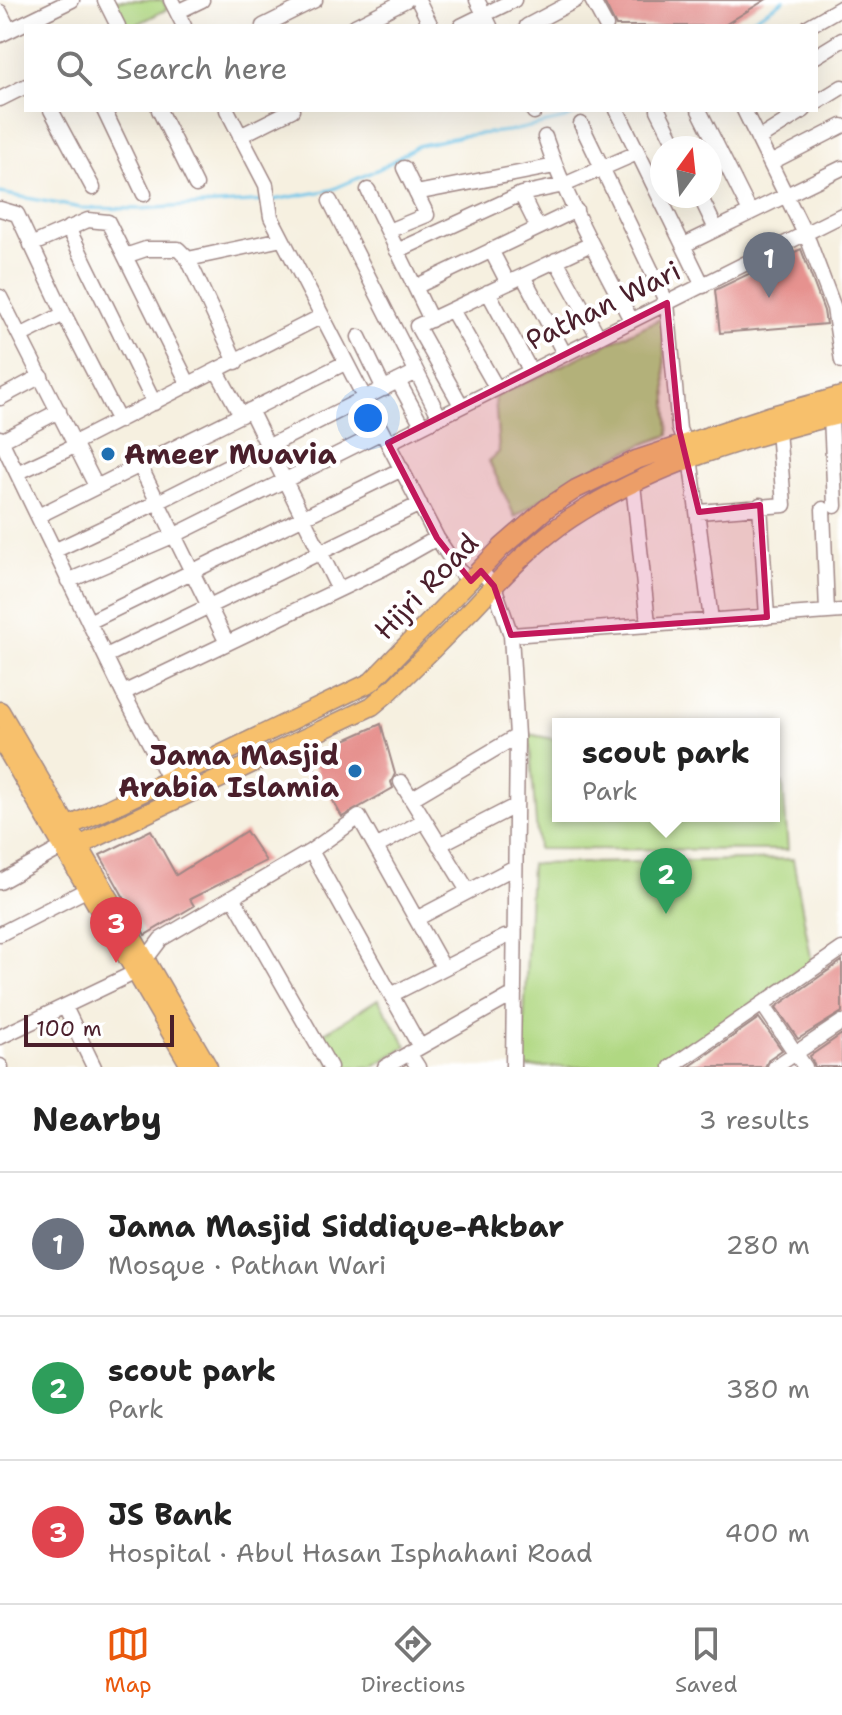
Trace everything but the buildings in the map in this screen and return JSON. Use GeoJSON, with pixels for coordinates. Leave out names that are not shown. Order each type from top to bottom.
{"type":"FeatureCollection","features":[{"type":"Feature","properties":{"kind":"main road","name":"Hijri Road"},"geometry":{"type":"LineString","coordinates":[[66,841],[372,706],[527,553],[570,518],[688,450],[769,416],[842,396]]}},
{"type":"Feature","properties":{"kind":"main road","name":"Hijri Road"},"geometry":{"type":"LineString","coordinates":[[66,841],[169,780],[371,682],[502,547],[547,508],[576,489],[636,460],[836,415]]}},
{"type":"Feature","properties":{"kind":"main road"},"geometry":{"type":"LineString","coordinates":[[0,711],[88,889],[141,966]]}},
{"type":"Feature","properties":{"kind":"main road"},"geometry":{"type":"LineString","coordinates":[[0,738],[141,966],[191,1067]]}},
{"type":"Feature","properties":{"kind":"main road"},"geometry":{"type":"LineString","coordinates":[[152,986],[208,1067]]}},
{"type":"Feature","properties":{"kind":"street"},"geometry":{"type":"LineString","coordinates":[[0,12],[4,32],[72,0]]}},
{"type":"Feature","properties":{"kind":"street"},"geometry":{"type":"LineString","coordinates":[[105,0],[117,24]]}},
{"type":"Feature","properties":{"kind":"street"},"geometry":{"type":"LineString","coordinates":[[178,13],[202,0]]}},
{"type":"Feature","properties":{"kind":"street"},"geometry":{"type":"LineString","coordinates":[[267,24],[315,0]]}},
{"type":"Feature","properties":{"kind":"street"},"geometry":{"type":"LineString","coordinates":[[359,24],[406,0]]}},
{"type":"Feature","properties":{"kind":"street"},"geometry":{"type":"LineString","coordinates":[[418,0],[430,24]]}},
{"type":"Feature","properties":{"kind":"street"},"geometry":{"type":"LineString","coordinates":[[477,0],[487,20],[514,0]]}},
{"type":"Feature","properties":{"kind":"street"},"geometry":{"type":"LineString","coordinates":[[531,24],[576,0]]}},
{"type":"Feature","properties":{"kind":"street"},"geometry":{"type":"LineString","coordinates":[[592,0],[605,24]]}},
{"type":"Feature","properties":{"kind":"street"},"geometry":{"type":"LineString","coordinates":[[812,24],[842,7]]}},
{"type":"Feature","properties":{"kind":"street"},"geometry":{"type":"LineString","coordinates":[[818,55],[842,40]]}},
{"type":"Feature","properties":{"kind":"street"},"geometry":{"type":"LineString","coordinates":[[0,99],[24,87]]}},
{"type":"Feature","properties":{"kind":"street"},"geometry":{"type":"LineString","coordinates":[[818,102],[842,87]]}},
{"type":"Feature","properties":{"kind":"street"},"geometry":{"type":"LineString","coordinates":[[52,112],[93,188]]}},
{"type":"Feature","properties":{"kind":"street"},"geometry":{"type":"LineString","coordinates":[[105,112],[144,194]]}},
{"type":"Feature","properties":{"kind":"street"},"geometry":{"type":"LineString","coordinates":[[160,112],[196,185]]}},
{"type":"Feature","properties":{"kind":"street"},"geometry":{"type":"LineString","coordinates":[[228,112],[266,185],[271,217],[320,317],[437,538],[458,570],[494,586],[511,635],[517,736],[513,1067]]}},
{"type":"Feature","properties":{"kind":"street"},"geometry":{"type":"LineString","coordinates":[[240,136],[288,112]]}},
{"type":"Feature","properties":{"kind":"street"},"geometry":{"type":"LineString","coordinates":[[618,112],[703,286]]}},
{"type":"Feature","properties":{"kind":"street"},"geometry":{"type":"LineString","coordinates":[[659,112],[671,136]]}},
{"type":"Feature","properties":{"kind":"street"},"geometry":{"type":"LineString","coordinates":[[700,112],[750,212]]}},
{"type":"Feature","properties":{"kind":"street"},"geometry":{"type":"LineString","coordinates":[[745,112],[838,307],[842,361]]}},
{"type":"Feature","properties":{"kind":"street"},"geometry":{"type":"LineString","coordinates":[[758,139],[801,112]]}},
{"type":"Feature","properties":{"kind":"street"},"geometry":{"type":"LineString","coordinates":[[581,124],[667,303],[679,429],[688,450],[699,512],[711,620]]}},
{"type":"Feature","properties":{"kind":"street"},"geometry":{"type":"LineString","coordinates":[[770,163],[842,126]]}},
{"type":"Feature","properties":{"kind":"street"},"geometry":{"type":"LineString","coordinates":[[545,137],[591,244],[631,320]]}},
{"type":"Feature","properties":{"kind":"street"},"geometry":{"type":"LineString","coordinates":[[397,251],[521,194],[564,185],[637,153]]}},
{"type":"Feature","properties":{"kind":"street"},"geometry":{"type":"LineString","coordinates":[[416,193],[555,166]]}},
{"type":"Feature","properties":{"kind":"street"},"geometry":{"type":"LineString","coordinates":[[388,231],[427,215],[404,168]]}},
{"type":"Feature","properties":{"kind":"street"},"geometry":{"type":"LineString","coordinates":[[684,245],[842,168]]}},
{"type":"Feature","properties":{"kind":"street"},"geometry":{"type":"LineString","coordinates":[[368,190],[431,320]]}},
{"type":"Feature","properties":{"kind":"street"},"geometry":{"type":"LineString","coordinates":[[521,194],[538,228]]}},
{"type":"Feature","properties":{"kind":"street"},"geometry":{"type":"LineString","coordinates":[[330,201],[439,416]]}},
{"type":"Feature","properties":{"kind":"street"},"geometry":{"type":"LineString","coordinates":[[706,208],[716,229]]}},
{"type":"Feature","properties":{"kind":"street"},"geometry":{"type":"LineString","coordinates":[[0,209],[17,214],[119,421]]}},
{"type":"Feature","properties":{"kind":"street"},"geometry":{"type":"LineString","coordinates":[[415,287],[576,210]]}},
{"type":"Feature","properties":{"kind":"street","name":"Pathan Wari"},"geometry":{"type":"LineString","coordinates":[[68,581],[175,535],[285,480],[385,437],[422,425],[842,215]]}},
{"type":"Feature","properties":{"kind":"street"},"geometry":{"type":"LineString","coordinates":[[31,245],[88,220],[108,222],[189,385]]}},
{"type":"Feature","properties":{"kind":"street"},"geometry":{"type":"LineString","coordinates":[[68,228],[154,403]]}},
{"type":"Feature","properties":{"kind":"street"},"geometry":{"type":"LineString","coordinates":[[188,259],[282,239]]}},
{"type":"Feature","properties":{"kind":"street"},"geometry":{"type":"LineString","coordinates":[[461,405],[417,326],[591,244]]}},
{"type":"Feature","properties":{"kind":"street"},"geometry":{"type":"LineString","coordinates":[[125,256],[146,249],[178,249],[188,259],[236,362]]}},
{"type":"Feature","properties":{"kind":"street"},"geometry":{"type":"LineString","coordinates":[[491,250],[508,283]]}},
{"type":"Feature","properties":{"kind":"street"},"geometry":{"type":"LineString","coordinates":[[556,260],[598,336]]}},
{"type":"Feature","properties":{"kind":"street"},"geometry":{"type":"LineString","coordinates":[[523,276],[564,353]]}},
{"type":"Feature","properties":{"kind":"street"},"geometry":{"type":"LineString","coordinates":[[488,292],[530,370]]}},
{"type":"Feature","properties":{"kind":"street"},"geometry":{"type":"LineString","coordinates":[[0,297],[96,486]]}},
{"type":"Feature","properties":{"kind":"street"},"geometry":{"type":"LineString","coordinates":[[452,310],[496,387]]}},
{"type":"Feature","properties":{"kind":"street"},"geometry":{"type":"LineString","coordinates":[[20,336],[64,314]]}},
{"type":"Feature","properties":{"kind":"street"},"geometry":{"type":"LineString","coordinates":[[17,473],[320,317]]}},
{"type":"Feature","properties":{"kind":"street"},"geometry":{"type":"LineString","coordinates":[[359,337],[384,389]]}},
{"type":"Feature","properties":{"kind":"street"},"geometry":{"type":"LineString","coordinates":[[38,516],[345,363]]}},
{"type":"Feature","properties":{"kind":"street"},"geometry":{"type":"LineString","coordinates":[[217,371],[268,447],[338,588]]}},
{"type":"Feature","properties":{"kind":"street"},"geometry":{"type":"LineString","coordinates":[[54,551],[416,372]]}},
{"type":"Feature","properties":{"kind":"street"},"geometry":{"type":"LineString","coordinates":[[0,398],[41,376]]}},
{"type":"Feature","properties":{"kind":"street"},"geometry":{"type":"LineString","coordinates":[[398,381],[422,425]]}},
{"type":"Feature","properties":{"kind":"street"},"geometry":{"type":"LineString","coordinates":[[59,411],[1,439],[123,693],[169,780]]}},
{"type":"Feature","properties":{"kind":"street"},"geometry":{"type":"LineString","coordinates":[[511,635],[834,611],[829,508],[836,415]]}},
{"type":"Feature","properties":{"kind":"street"},"geometry":{"type":"LineString","coordinates":[[699,512],[784,505],[778,430]]}},
{"type":"Feature","properties":{"kind":"street"},"geometry":{"type":"LineString","coordinates":[[139,464],[227,643]]}},
{"type":"Feature","properties":{"kind":"street"},"geometry":{"type":"LineString","coordinates":[[89,622],[402,469]]}},
{"type":"Feature","properties":{"kind":"street"},"geometry":{"type":"LineString","coordinates":[[633,484],[648,623]]}},
{"type":"Feature","properties":{"kind":"street"},"geometry":{"type":"LineString","coordinates":[[106,656],[420,504]]}},
{"type":"Feature","properties":{"kind":"street"},"geometry":{"type":"LineString","coordinates":[[760,505],[767,617]]}},
{"type":"Feature","properties":{"kind":"street"},"geometry":{"type":"LineString","coordinates":[[123,693],[384,568],[437,538]]}},
{"type":"Feature","properties":{"kind":"street"},"geometry":{"type":"LineString","coordinates":[[411,799],[517,736]]}},
{"type":"Feature","properties":{"kind":"street"},"geometry":{"type":"LineString","coordinates":[[401,782],[468,891]]}},
{"type":"Feature","properties":{"kind":"street"},"geometry":{"type":"LineString","coordinates":[[439,845],[515,806]]}},
{"type":"Feature","properties":{"kind":"street"},"geometry":{"type":"LineString","coordinates":[[0,1037],[65,1007],[141,966],[161,939],[311,851],[359,817],[443,967]]}},
{"type":"Feature","properties":{"kind":"street"},"geometry":{"type":"LineString","coordinates":[[376,847],[423,821]]}},
{"type":"Feature","properties":{"kind":"street"},"geometry":{"type":"LineString","coordinates":[[0,882],[66,841]]}},
{"type":"Feature","properties":{"kind":"street"},"geometry":{"type":"LineString","coordinates":[[311,851],[391,995],[415,1050],[418,1067]]}},
{"type":"Feature","properties":{"kind":"street"},"geometry":{"type":"LineString","coordinates":[[416,919],[515,867]]}},
{"type":"Feature","properties":{"kind":"street"},"geometry":{"type":"LineString","coordinates":[[0,934],[88,889]]}},
{"type":"Feature","properties":{"kind":"street"},"geometry":{"type":"LineString","coordinates":[[233,897],[330,1067]]}},
{"type":"Feature","properties":{"kind":"street"},"geometry":{"type":"LineString","coordinates":[[391,995],[505,937],[514,937]]}},
{"type":"Feature","properties":{"kind":"street"},"geometry":{"type":"LineString","coordinates":[[671,1067],[842,949]]}},
{"type":"Feature","properties":{"kind":"street"},"geometry":{"type":"LineString","coordinates":[[385,1067],[514,994]]}},
{"type":"Feature","properties":{"kind":"street"},"geometry":{"type":"LineString","coordinates":[[763,1005],[805,1067]]}},
{"type":"Feature","properties":{"kind":"street"},"geometry":{"type":"LineString","coordinates":[[65,1007],[94,1067]]}},
{"type":"Feature","properties":{"kind":"street"},"geometry":{"type":"LineString","coordinates":[[775,1067],[842,1022]]}},
{"type":"Feature","properties":{"kind":"highlighted area"},"geometry":{"type":"Polygon","coordinates":[[[667,303],[679,429],[699,512],[760,505],[767,617],[511,635],[494,586],[481,571],[471,581],[437,538],[388,443],[667,303]]]}},
{"type":"Feature","properties":{"kind":"green space"},"geometry":{"type":"Polygon","coordinates":[[[112,0],[163,0],[167,9],[138,24],[124,24],[112,0]]]}},
{"type":"Feature","properties":{"kind":"green space"},"geometry":{"type":"Polygon","coordinates":[[[662,318],[669,435],[589,470],[515,517],[489,461],[499,452],[495,397],[662,318]]]}},
{"type":"Feature","properties":{"kind":"green space"},"geometry":{"type":"Polygon","coordinates":[[[529,734],[552,739],[552,822],[780,822],[780,782],[783,783],[788,850],[538,849],[529,734]]]}},
{"type":"Feature","properties":{"kind":"green space"},"geometry":{"type":"Polygon","coordinates":[[[793,859],[812,963],[662,1067],[522,1067],[531,864],[793,859]]]}},
{"type":"Feature","properties":{"kind":"green space"},"geometry":{"type":"Polygon","coordinates":[[[378,999],[407,1046],[372,1067],[332,1067],[318,1037],[378,999]]]}},
{"type":"Feature","properties":{"kind":"waterway"},"geometry":{"type":"LineString","coordinates":[[745,24],[784,0]]}},
{"type":"Feature","properties":{"kind":"waterway"},"geometry":{"type":"LineString","coordinates":[[273,200],[331,190],[381,168],[417,146],[461,136],[516,130],[565,119],[577,112]]}},
{"type":"Feature","properties":{"kind":"waterway"},"geometry":{"type":"LineString","coordinates":[[0,193],[81,208],[140,209],[266,201]]}},
{"type":"Feature","properties":{"kind":"place","name":"Jama Masjid Siddique-Akbar"},"geometry":{"type":"Point","coordinates":[769,298]}},
{"type":"Feature","properties":{"kind":"place","name":"Ameer Muavia"},"geometry":{"type":"Point","coordinates":[108,454]}},
{"type":"Feature","properties":{"kind":"place","name":"Jama Masjid Arabia Islamia"},"geometry":{"type":"Point","coordinates":[355,771]}},
{"type":"Feature","properties":{"kind":"place","name":"scout park"},"geometry":{"type":"Point","coordinates":[666,914]}},
{"type":"Feature","properties":{"kind":"place","name":"JS Bank"},"geometry":{"type":"Point","coordinates":[116,963]}}]}
